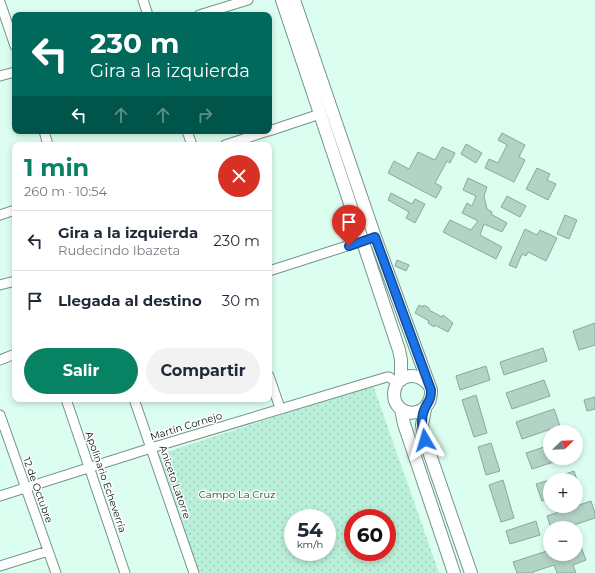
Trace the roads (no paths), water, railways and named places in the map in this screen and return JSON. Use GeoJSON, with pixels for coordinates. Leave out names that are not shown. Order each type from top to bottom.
{"type":"FeatureCollection","features":[{"type":"Feature","properties":{"kind":"main road"},"geometry":{"type":"LineString","coordinates":[[282,0],[399,350],[401,360],[397,404],[401,409],[404,424],[454,573]]}},
{"type":"Feature","properties":{"kind":"main road"},"geometry":{"type":"LineString","coordinates":[[294,0],[375,237],[431,390],[431,397],[425,409],[422,425],[424,435],[471,573]]}},
{"type":"Feature","properties":{"kind":"main road"},"geometry":{"type":"LineString","coordinates":[[398,386],[408,376],[421,378],[428,384]]}},
{"type":"Feature","properties":{"kind":"main road"},"geometry":{"type":"LineString","coordinates":[[401,409],[414,413],[425,409]]}},
{"type":"Feature","properties":{"kind":"street"},"geometry":{"type":"LineString","coordinates":[[143,0],[147,12]]}},
{"type":"Feature","properties":{"kind":"street"},"geometry":{"type":"LineString","coordinates":[[209,12],[248,0]]}},
{"type":"Feature","properties":{"kind":"street"},"geometry":{"type":"LineString","coordinates":[[0,2],[12,37]]}},
{"type":"Feature","properties":{"kind":"street"},"geometry":{"type":"LineString","coordinates":[[0,76],[12,73]]}},
{"type":"Feature","properties":{"kind":"street"},"geometry":{"type":"LineString","coordinates":[[272,130],[320,114]]}},
{"type":"Feature","properties":{"kind":"street"},"geometry":{"type":"LineString","coordinates":[[234,142],[259,134]]}},
{"type":"Feature","properties":{"kind":"street"},"geometry":{"type":"LineString","coordinates":[[0,215],[12,211]]}},
{"type":"Feature","properties":{"kind":"street"},"geometry":{"type":"LineString","coordinates":[[272,270],[375,237]]}},
{"type":"Feature","properties":{"kind":"street"},"geometry":{"type":"LineString","coordinates":[[0,285],[12,281]]}},
{"type":"Feature","properties":{"kind":"street"},"geometry":{"type":"LineString","coordinates":[[0,360],[12,355]]}},
{"type":"Feature","properties":{"kind":"street","name":"Martín Cornejo"},"geometry":{"type":"LineString","coordinates":[[0,496],[280,408],[379,379],[389,377],[398,386]]}},
{"type":"Feature","properties":{"kind":"street"},"geometry":{"type":"LineString","coordinates":[[272,385],[280,408]]}},
{"type":"Feature","properties":{"kind":"street","name":"Apolinario Echeverría"},"geometry":{"type":"LineString","coordinates":[[67,402],[125,573]]}},
{"type":"Feature","properties":{"kind":"street","name":"Aniceto Latorre"},"geometry":{"type":"LineString","coordinates":[[135,402],[194,573]]}},
{"type":"Feature","properties":{"kind":"street","name":"12 de Octubre"},"geometry":{"type":"LineString","coordinates":[[0,414],[56,573]]}},
{"type":"Feature","properties":{"kind":"street"},"geometry":{"type":"LineString","coordinates":[[0,566],[48,551]]}},
{"type":"Feature","properties":{"kind":"park label","name":"Campo La Cruz"},"geometry":{"type":"Point","coordinates":[237,494]}}]}
